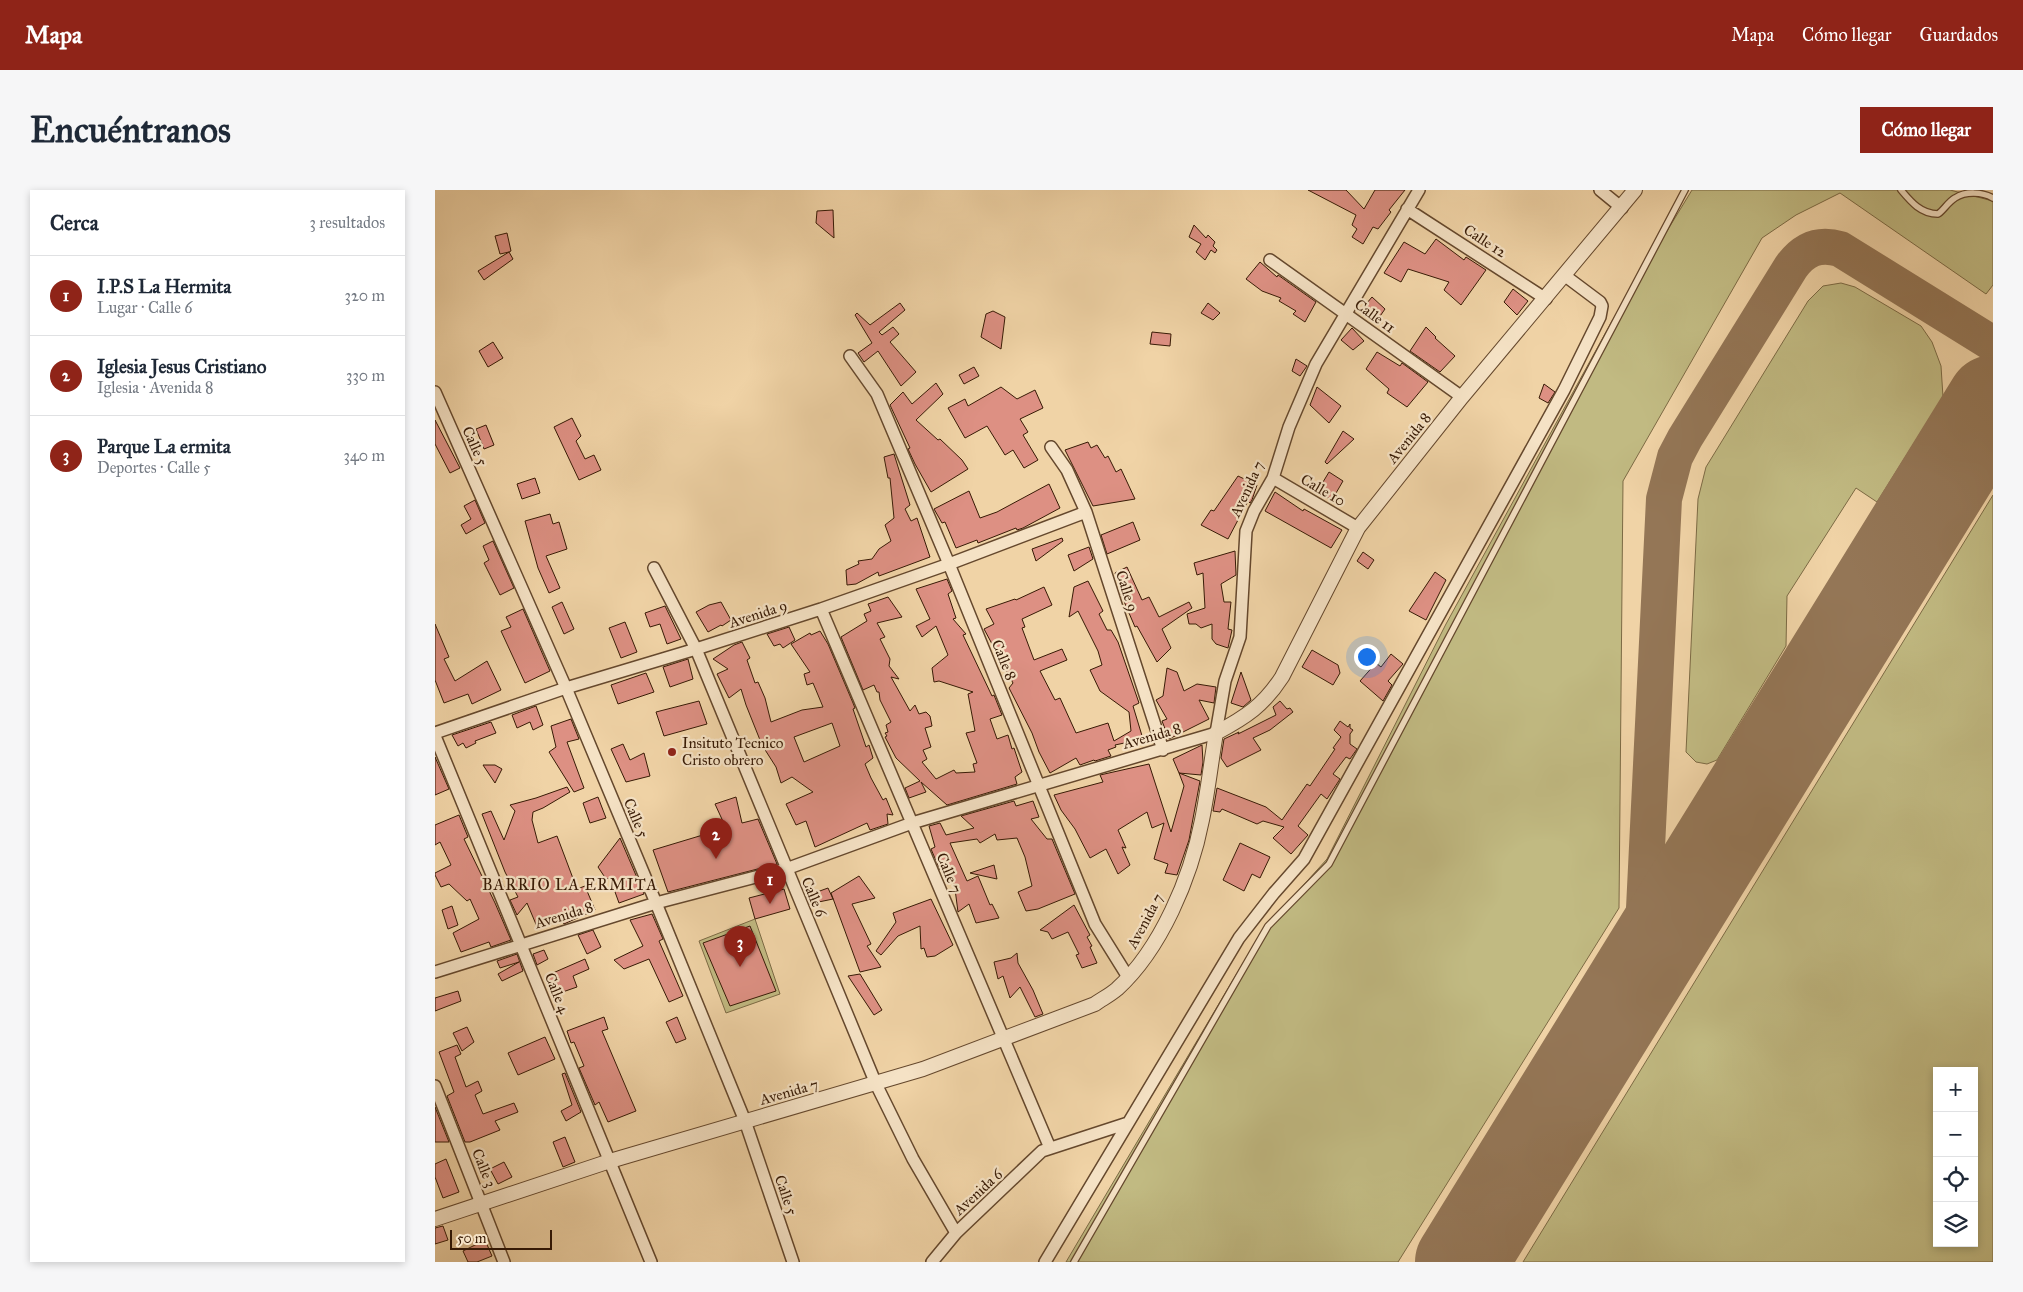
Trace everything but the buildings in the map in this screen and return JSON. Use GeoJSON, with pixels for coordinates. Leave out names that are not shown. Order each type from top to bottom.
{"type":"FeatureCollection","features":[{"type":"Feature","properties":{"kind":"street","name":"Avenida 7"},"geometry":{"type":"LineString","coordinates":[[435,1219],[610,1161],[876,1084],[1095,1004],[1116,990],[1142,962],[1157,939],[1174,904],[1189,865],[1202,822],[1225,681],[1239,637],[1245,531],[1273,478],[1289,428],[1315,364],[1419,190]]}},
{"type":"Feature","properties":{"kind":"street"},"geometry":{"type":"LineString","coordinates":[[1600,190],[1621,208]]}},
{"type":"Feature","properties":{"kind":"street","name":"Avenida 8"},"geometry":{"type":"LineString","coordinates":[[435,972],[656,903],[786,869],[912,823],[1217,733],[1254,711],[1271,695],[1282,677],[1358,528],[1462,397],[1547,299],[1564,275],[1635,190]]}},
{"type":"Feature","properties":{"kind":"street","name":"Calle 12"},"geometry":{"type":"LineString","coordinates":[[1407,210],[1547,299]]}},
{"type":"Feature","properties":{"kind":"street","name":"Calle 11"},"geometry":{"type":"LineString","coordinates":[[1270,260],[1462,397]]}},
{"type":"Feature","properties":{"kind":"street"},"geometry":{"type":"LineString","coordinates":[[1045,1262],[1239,938],[1304,858],[1564,390],[1600,317],[1602,306],[1600,302],[1564,275]]}},
{"type":"Feature","properties":{"kind":"street","name":"Calle 8"},"geometry":{"type":"LineString","coordinates":[[851,356],[877,394],[949,564],[1095,924],[1128,977]]}},
{"type":"Feature","properties":{"kind":"street","name":"Calle 5"},"geometry":{"type":"LineString","coordinates":[[435,392],[566,688],[656,903],[745,1122],[793,1262]]}},
{"type":"Feature","properties":{"kind":"street","name":"Calle 9"},"geometry":{"type":"LineString","coordinates":[[1051,447],[1067,470],[1086,512],[1163,750]]}},
{"type":"Feature","properties":{"kind":"street","name":"Calle 10"},"geometry":{"type":"LineString","coordinates":[[1273,478],[1358,528]]}},
{"type":"Feature","properties":{"kind":"street","name":"Avenida 9"},"geometry":{"type":"LineString","coordinates":[[435,735],[566,688],[696,650],[821,609],[949,564],[1086,512]]}},
{"type":"Feature","properties":{"kind":"street","name":"Calle 6"},"geometry":{"type":"LineString","coordinates":[[654,568],[696,650],[876,1084],[913,1159],[956,1233]]}},
{"type":"Feature","properties":{"kind":"street","name":"Calle 7"},"geometry":{"type":"LineString","coordinates":[[821,609],[1049,1148]]}},
{"type":"Feature","properties":{"kind":"street","name":"Calle 4"},"geometry":{"type":"LineString","coordinates":[[435,735],[651,1262]]}},
{"type":"Feature","properties":{"kind":"street","name":"Calle 3"},"geometry":{"type":"LineString","coordinates":[[435,1086],[504,1262]]}},
{"type":"Feature","properties":{"kind":"street","name":"Avenida 6"},"geometry":{"type":"LineString","coordinates":[[932,1262],[956,1233],[1042,1151],[1128,1123]]}},
{"type":"Feature","properties":{"kind":"lane"},"geometry":{"type":"LineString","coordinates":[[1074,1262],[1268,926],[1329,864],[1685,190]]}},
{"type":"Feature","properties":{"kind":"lane"},"geometry":{"type":"LineString","coordinates":[[1901,190],[1918,208],[1929,214],[1937,214],[1961,195],[1978,193],[1993,198]]}},
{"type":"Feature","properties":{"kind":"lane"},"geometry":{"type":"LineString","coordinates":[[1979,190],[1993,194]]}},
{"type":"Feature","properties":{"kind":"shaded area"},"geometry":{"type":"Polygon","coordinates":[[[1692,190],[1950,190],[1993,201],[1993,285],[1986,294],[1840,193],[1796,215],[1762,238],[1623,481],[1619,908],[1398,1262],[1066,1262],[1262,931],[1327,859],[1446,624],[1612,321],[1692,190]]]}},
{"type":"Feature","properties":{"kind":"shaded area"},"geometry":{"type":"Polygon","coordinates":[[[1841,283],[1855,287],[1921,326],[1932,342],[1941,366],[1943,397],[1877,502],[1856,488],[1787,596],[1786,646],[1717,760],[1707,764],[1696,762],[1686,752],[1698,499],[1706,467],[1808,301],[1823,286],[1841,283]]]}},
{"type":"Feature","properties":{"kind":"shaded area"},"geometry":{"type":"Polygon","coordinates":[[[1993,495],[1993,1262],[1523,1262],[1993,495]]]}},
{"type":"Feature","properties":{"kind":"shaded area"},"geometry":{"type":"Polygon","coordinates":[[[755,919],[780,994],[726,1013],[699,941],[755,919]]]}},
{"type":"Feature","properties":{"kind":"taxiway"},"geometry":{"type":"LineString","coordinates":[[1641,970],[1664,499],[1675,457],[1685,438],[1791,267],[1801,256],[1819,247],[1840,249],[1993,344]]}},
{"type":"Feature","properties":{"kind":"runway"},"geometry":{"type":"LineString","coordinates":[[1461,1262],[1993,401]]}},
{"type":"Feature","properties":{"kind":"place","name":"Insituto Tecnico Cristo obrero"},"geometry":{"type":"Point","coordinates":[672,752]}},
{"type":"Feature","properties":{"kind":"place","name":"Iglesia Jesus Cristiano"},"geometry":{"type":"Point","coordinates":[716,859]}},
{"type":"Feature","properties":{"kind":"place","name":"I.P.S La Hermita"},"geometry":{"type":"Point","coordinates":[770,904]}},
{"type":"Feature","properties":{"kind":"place","name":"Parque La ermita"},"geometry":{"type":"Point","coordinates":[740,967]}},
{"type":"Feature","properties":{"kind":"district","name":"BARRIO LA ERMITA"},"geometry":{"type":"Point","coordinates":[570,884]}}]}
